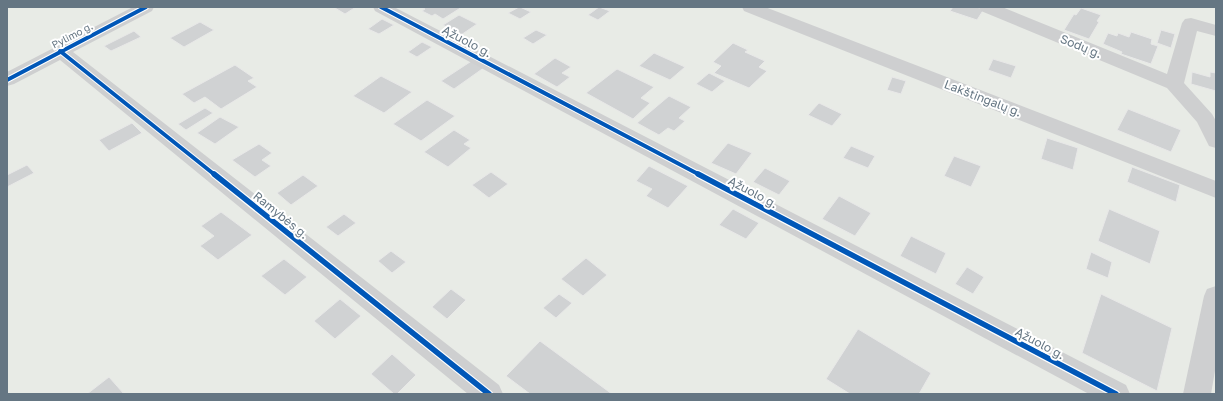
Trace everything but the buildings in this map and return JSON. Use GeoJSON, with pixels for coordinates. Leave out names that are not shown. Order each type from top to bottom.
{"type":"FeatureCollection","features":[{"type":"Feature","properties":{"kind":"street","name":"Pylimo g."},"geometry":{"type":"LineString","coordinates":[[7,80],[146,7]]}},
{"type":"Feature","properties":{"kind":"street","name":"Ąžuolo g."},"geometry":{"type":"LineString","coordinates":[[381,7],[1116,394]]}},
{"type":"Feature","properties":{"kind":"street","name":"Lakštingalų g."},"geometry":{"type":"LineString","coordinates":[[750,7],[779,12],[1216,190]]}},
{"type":"Feature","properties":{"kind":"street","name":"Sodų g."},"geometry":{"type":"LineString","coordinates":[[987,7],[1174,84]]}},
{"type":"Feature","properties":{"kind":"street"},"geometry":{"type":"LineString","coordinates":[[1216,31],[1192,23],[1174,84],[1205,119],[1216,141]]}},
{"type":"Feature","properties":{"kind":"street","name":"Ramybės g."},"geometry":{"type":"LineString","coordinates":[[60,51],[489,394]]}},
{"type":"Feature","properties":{"kind":"street"},"geometry":{"type":"LineString","coordinates":[[1198,394],[1216,296]]}},
{"type":"Feature","properties":{"kind":"shaded area"},"geometry":{"type":"Polygon","coordinates":[[[7,7],[1216,7],[1216,394],[7,394],[7,7]]]}},
{"type":"Feature","properties":{"kind":"cycle path"},"geometry":{"type":"LineString","coordinates":[[7,80],[146,7]]}},
{"type":"Feature","properties":{"kind":"cycle path"},"geometry":{"type":"LineString","coordinates":[[381,7],[1116,394]]}},
{"type":"Feature","properties":{"kind":"cycle path"},"geometry":{"type":"LineString","coordinates":[[60,51],[489,394]]}}]}
